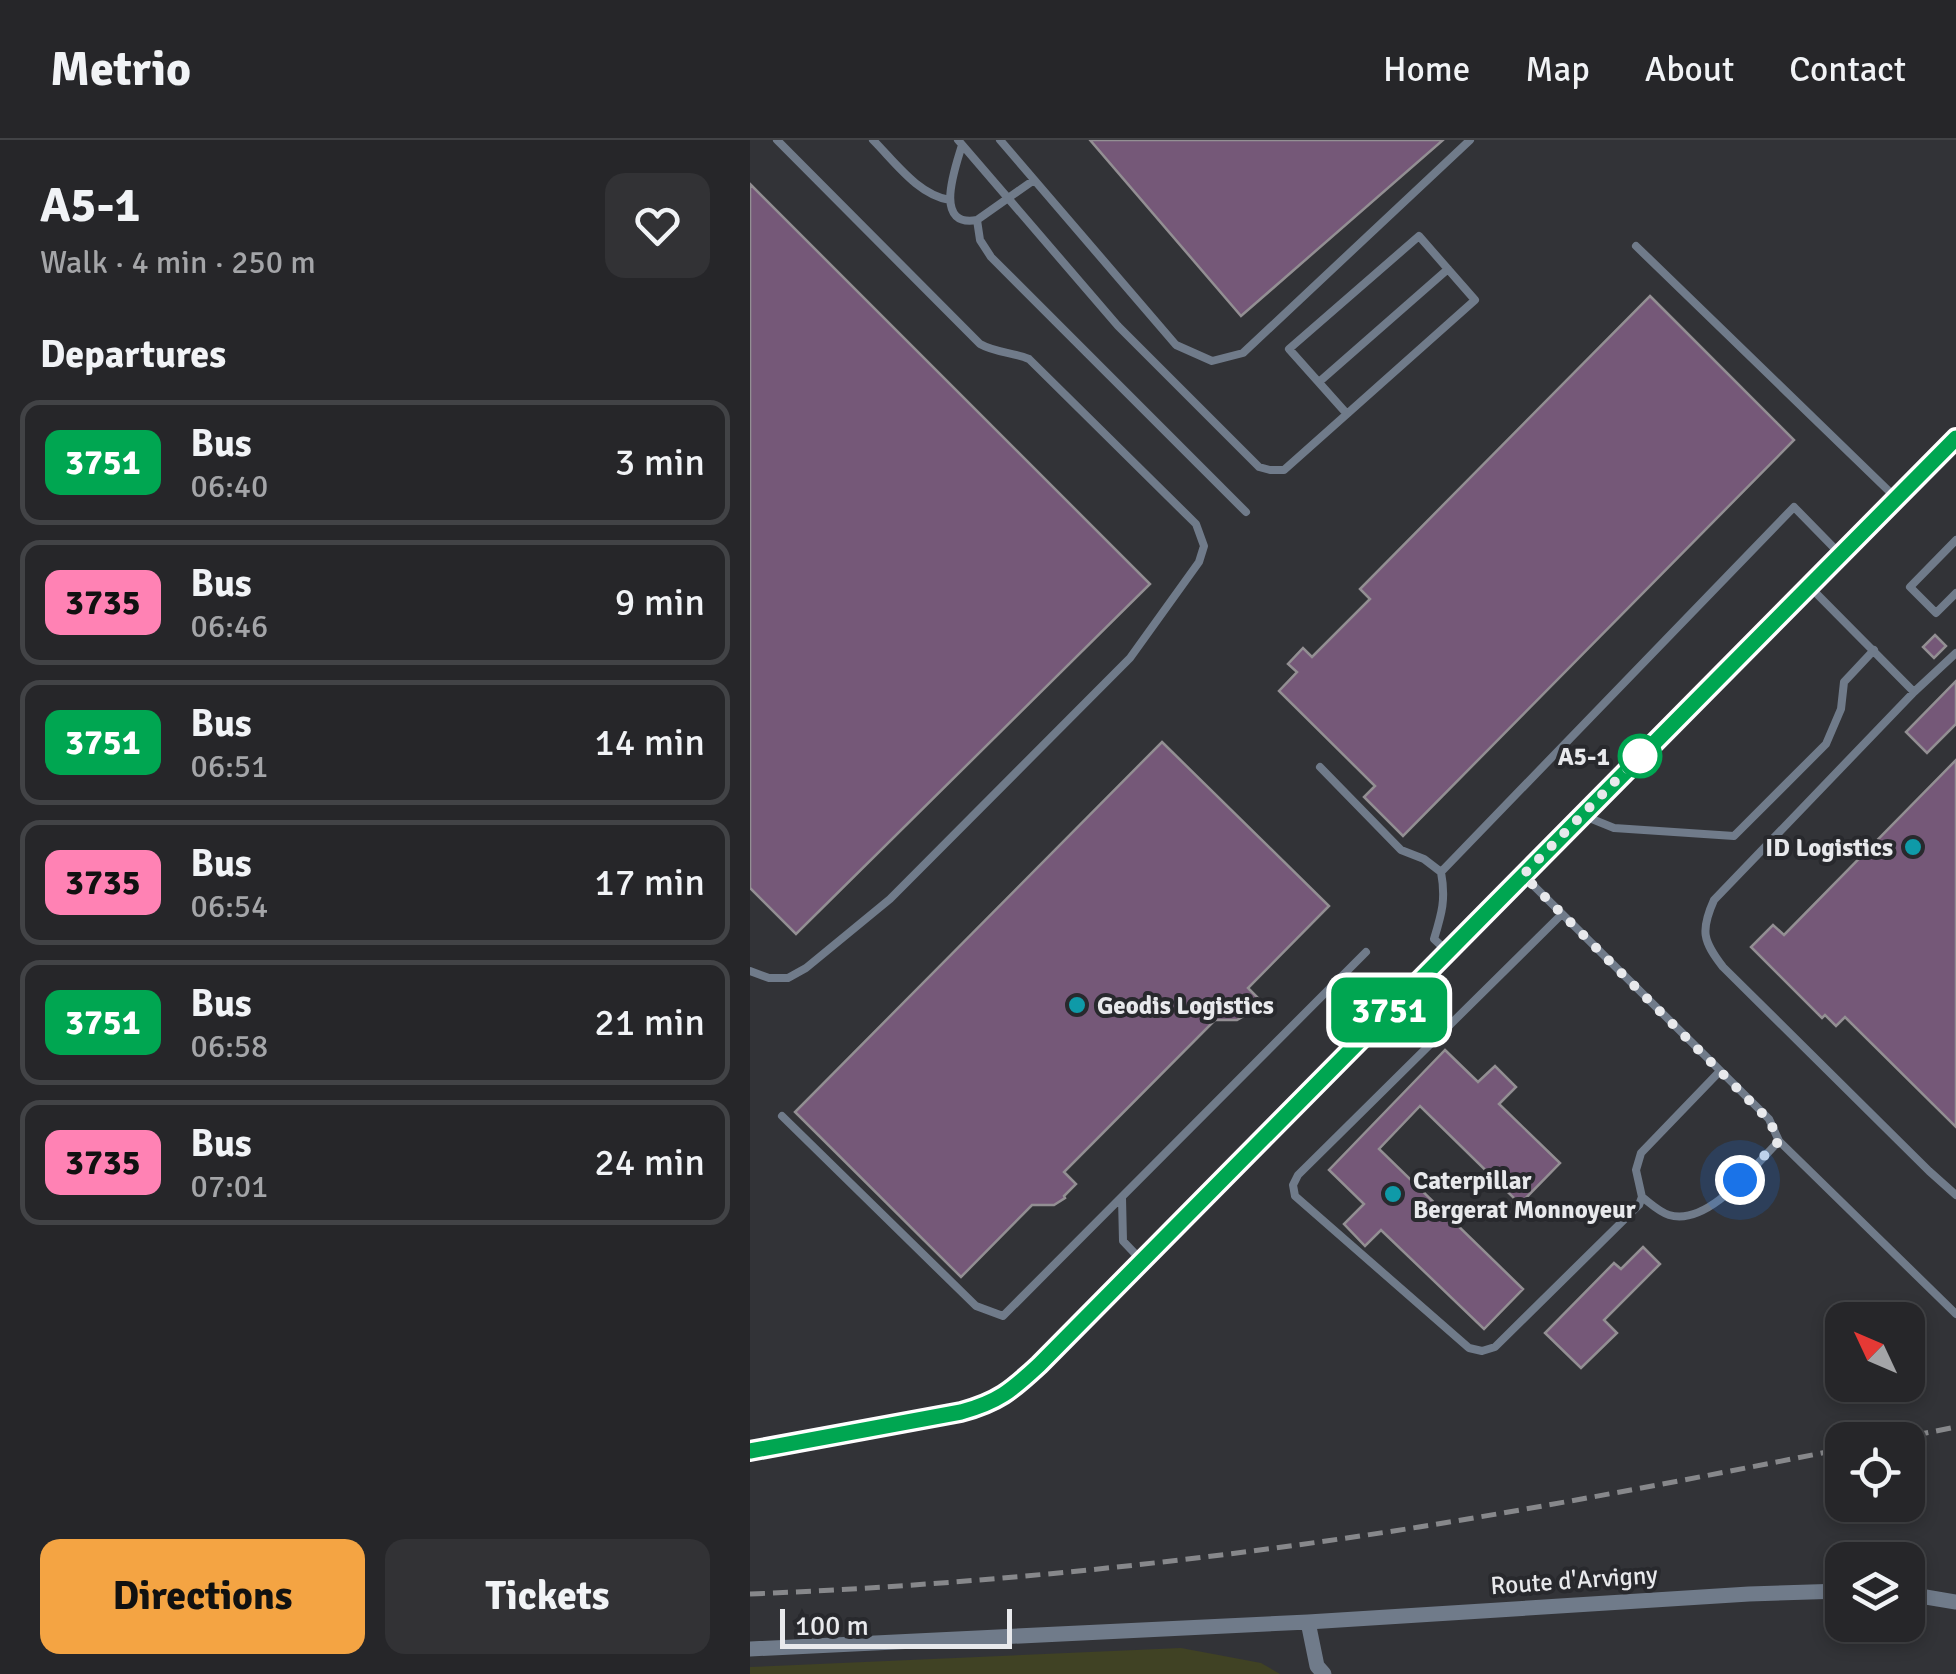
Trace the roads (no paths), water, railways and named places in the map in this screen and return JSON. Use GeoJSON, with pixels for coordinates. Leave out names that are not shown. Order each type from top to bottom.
{"type":"FeatureCollection","features":[{"type":"Feature","properties":{"kind":"street"},"geometry":{"type":"LineString","coordinates":[[750,1451],[961,1412],[1006,1395],[1956,438]]}},
{"type":"Feature","properties":{"kind":"street","name":"Route d'Arvigny"},"geometry":{"type":"LineString","coordinates":[[750,1649],[1825,1592]]}},
{"type":"Feature","properties":{"kind":"street"},"geometry":{"type":"LineString","coordinates":[[1925,1597],[1956,1602]]}},
{"type":"Feature","properties":{"kind":"street"},"geometry":{"type":"LineString","coordinates":[[1308,1622],[1317,1666],[1324,1674]]}},
{"type":"Feature","properties":{"kind":"lane"},"geometry":{"type":"LineString","coordinates":[[750,971],[769,978],[788,978],[890,900],[1130,658],[1199,562],[1204,546],[1196,524],[1029,359],[980,344],[777,140]]}},
{"type":"Feature","properties":{"kind":"lane"},"geometry":{"type":"LineString","coordinates":[[874,140],[922,188],[950,200]]}},
{"type":"Feature","properties":{"kind":"lane"},"geometry":{"type":"LineString","coordinates":[[1000,140],[1176,345],[1212,361],[1243,353],[1470,140]]}},
{"type":"Feature","properties":{"kind":"lane"},"geometry":{"type":"LineString","coordinates":[[960,142],[948,193],[962,220],[978,220],[1034,180]]}},
{"type":"Feature","properties":{"kind":"lane"},"geometry":{"type":"LineString","coordinates":[[960,142],[1118,326],[1259,467],[1270,470],[1284,470],[1347,414],[1475,300],[1419,236],[1289,349],[1347,414]]}},
{"type":"Feature","properties":{"kind":"lane"},"geometry":{"type":"LineString","coordinates":[[978,220],[980,240],[991,257],[1246,512]]}},
{"type":"Feature","properties":{"kind":"lane"},"geometry":{"type":"LineString","coordinates":[[1636,246],[1896,498]]}},
{"type":"Feature","properties":{"kind":"lane"},"geometry":{"type":"LineString","coordinates":[[1318,382],[1448,269]]}},
{"type":"Feature","properties":{"kind":"lane"},"geometry":{"type":"LineString","coordinates":[[1441,872],[1794,507],[1840,554]]}},
{"type":"Feature","properties":{"kind":"lane"},"geometry":{"type":"LineString","coordinates":[[1956,540],[1910,587],[1936,614],[1956,594]]}},
{"type":"Feature","properties":{"kind":"lane"},"geometry":{"type":"LineString","coordinates":[[1809,586],[1914,692]]}},
{"type":"Feature","properties":{"kind":"lane"},"geometry":{"type":"LineString","coordinates":[[1582,815],[1614,828],[1734,836],[1826,744],[1841,710],[1844,682],[1874,650]]}},
{"type":"Feature","properties":{"kind":"lane"},"geometry":{"type":"LineString","coordinates":[[1956,653],[1714,900],[1704,931],[1709,948],[1723,967],[1956,1195]]}},
{"type":"Feature","properties":{"kind":"lane"},"geometry":{"type":"LineString","coordinates":[[1320,767],[1401,850],[1424,859],[1441,872],[1444,906],[1434,939],[1447,951]]}},
{"type":"Feature","properties":{"kind":"lane"},"geometry":{"type":"LineString","coordinates":[[1523,875],[1769,1120],[1779,1141],[1956,1314]]}},
{"type":"Feature","properties":{"kind":"lane"},"geometry":{"type":"LineString","coordinates":[[1562,914],[1298,1174],[1295,1196],[1468,1348],[1482,1351],[1495,1347],[1639,1205],[1642,1197],[1636,1170],[1641,1153],[1720,1071]]}},
{"type":"Feature","properties":{"kind":"lane"},"geometry":{"type":"LineString","coordinates":[[782,1116],[976,1306],[1003,1316],[1366,952]]}},
{"type":"Feature","properties":{"kind":"lane"},"geometry":{"type":"LineString","coordinates":[[1642,1197],[1672,1216],[1690,1216],[1721,1200],[1779,1141]]}},
{"type":"Feature","properties":{"kind":"lane"},"geometry":{"type":"LineString","coordinates":[[1122,1196],[1123,1242],[1142,1260]]}},
{"type":"Feature","properties":{"kind":"railway"},"geometry":{"type":"LineString","coordinates":[[1925,1433],[1956,1427]]}},
{"type":"Feature","properties":{"kind":"railway"},"geometry":{"type":"LineString","coordinates":[[750,1594],[1002,1578],[1253,1551],[1525,1509],[1825,1452]]}},
{"type":"Feature","properties":{"kind":"place","name":"A5-1"},"geometry":{"type":"Point","coordinates":[1640,756]}},
{"type":"Feature","properties":{"kind":"place","name":"ID Logistics"},"geometry":{"type":"Point","coordinates":[1913,847]}},
{"type":"Feature","properties":{"kind":"place","name":"Geodis Logistics"},"geometry":{"type":"Point","coordinates":[1077,1005]}},
{"type":"Feature","properties":{"kind":"place","name":"Caterpillar Bergerat Monnoyeur"},"geometry":{"type":"Point","coordinates":[1393,1194]}}]}
